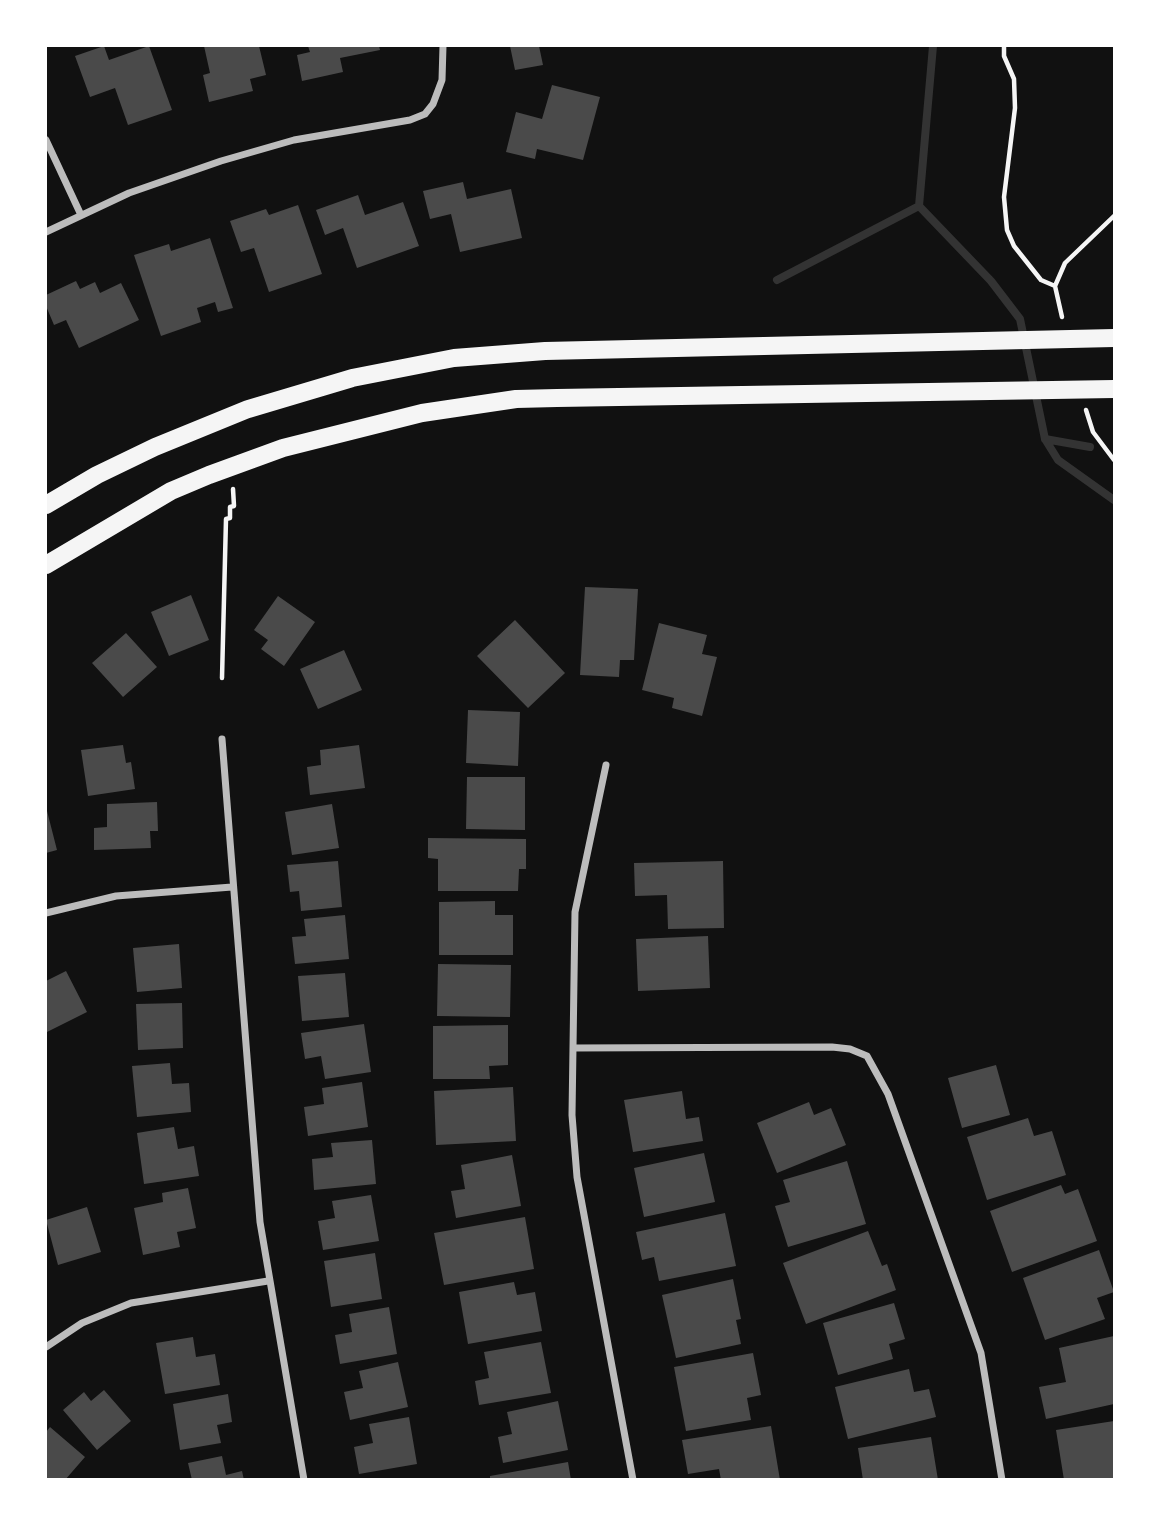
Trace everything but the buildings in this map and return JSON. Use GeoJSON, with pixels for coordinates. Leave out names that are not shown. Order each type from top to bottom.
{"type":"FeatureCollection","features":[{"type":"Feature","properties":{"kind":"main road"},"geometry":{"type":"LineString","coordinates":[[46,505],[97,475],[199,429],[297,392],[454,358],[502,354],[1115,338]]}},
{"type":"Feature","properties":{"kind":"main road"},"geometry":{"type":"LineString","coordinates":[[46,565],[171,491],[209,475],[283,447],[396,418],[516,399],[1115,389]]}},
{"type":"Feature","properties":{"kind":"street"},"geometry":{"type":"LineString","coordinates":[[46,232],[198,168],[294,140],[410,120],[425,114],[433,104],[442,80],[443,46]]}},
{"type":"Feature","properties":{"kind":"street"},"geometry":{"type":"LineString","coordinates":[[46,141],[81,215]]}},
{"type":"Feature","properties":{"kind":"street"},"geometry":{"type":"LineString","coordinates":[[222,739],[255,1176],[268,1281],[304,1479]]}},
{"type":"Feature","properties":{"kind":"street"},"geometry":{"type":"LineString","coordinates":[[606,765],[575,912],[572,1115],[577,1177],[633,1479]]}},
{"type":"Feature","properties":{"kind":"street"},"geometry":{"type":"LineString","coordinates":[[46,913],[116,896],[232,887]]}},
{"type":"Feature","properties":{"kind":"street"},"geometry":{"type":"LineString","coordinates":[[573,1048],[831,1047],[850,1049],[867,1056],[888,1094],[976,1340],[989,1393],[1002,1479]]}},
{"type":"Feature","properties":{"kind":"street"},"geometry":{"type":"LineString","coordinates":[[46,1347],[82,1323],[131,1303],[268,1281]]}},
{"type":"Feature","properties":{"kind":"path"},"geometry":{"type":"LineString","coordinates":[[1004,46],[1004,56],[1014,79],[1015,107],[1004,197],[1007,230],[1026,263],[1041,280],[1055,286]]}},
{"type":"Feature","properties":{"kind":"path"},"geometry":{"type":"LineString","coordinates":[[222,678],[226,519],[230,518],[230,507],[234,506],[233,489]]}},
{"type":"Feature","properties":{"kind":"waterway"},"geometry":{"type":"LineString","coordinates":[[933,46],[919,206],[991,281],[1020,319],[1045,439],[1058,460],[1114,500]]}},
{"type":"Feature","properties":{"kind":"waterway"},"geometry":{"type":"LineString","coordinates":[[777,280],[919,206]]}},
{"type":"Feature","properties":{"kind":"waterway"},"geometry":{"type":"LineString","coordinates":[[1045,439],[1090,447]]}}]}
